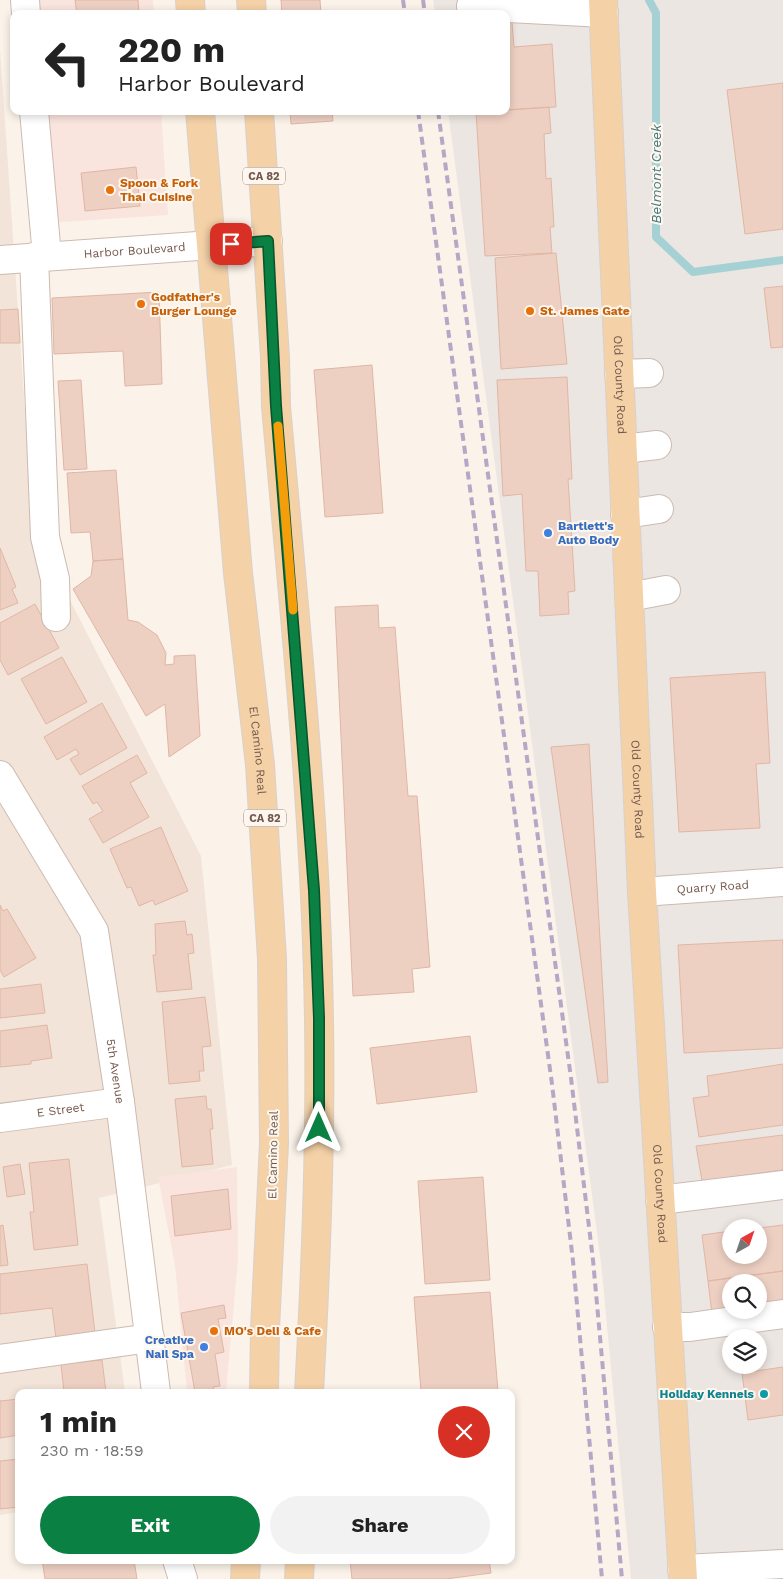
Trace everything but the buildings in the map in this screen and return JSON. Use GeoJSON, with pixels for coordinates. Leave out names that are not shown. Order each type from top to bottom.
{"type":"FeatureCollection","features":[{"type":"Feature","properties":{"kind":"main road","name":"Old County Road"},"geometry":{"type":"LineString","coordinates":[[604,6],[642,892],[682,1574]]}},
{"type":"Feature","properties":{"kind":"main road","name":"El Camino Real"},"geometry":{"type":"LineString","coordinates":[[200,115],[238,573],[260,765],[272,959],[274,1143],[264,1389]]}},
{"type":"Feature","properties":{"kind":"main road","name":"CA 82"},"geometry":{"type":"LineString","coordinates":[[259,115],[276,406],[312,864],[319,1018],[318,1215],[309,1389]]}},
{"type":"Feature","properties":{"kind":"main road"},"geometry":{"type":"LineString","coordinates":[[245,1579],[246,1564]]}},
{"type":"Feature","properties":{"kind":"main road"},"geometry":{"type":"LineString","coordinates":[[299,1579],[300,1564]]}},
{"type":"Feature","properties":{"kind":"street"},"geometry":{"type":"LineString","coordinates":[[471,6],[604,6]]}},
{"type":"Feature","properties":{"kind":"street"},"geometry":{"type":"LineString","coordinates":[[34,115],[40,257],[45,537],[55,578],[56,617]]}},
{"type":"Feature","properties":{"kind":"street","name":"Harbor Boulevard"},"geometry":{"type":"LineString","coordinates":[[0,260],[268,241]]}},
{"type":"Feature","properties":{"kind":"street"},"geometry":{"type":"LineString","coordinates":[[619,374],[649,373]]}},
{"type":"Feature","properties":{"kind":"street"},"geometry":{"type":"LineString","coordinates":[[623,449],[657,445]]}},
{"type":"Feature","properties":{"kind":"street"},"geometry":{"type":"LineString","coordinates":[[625,514],[659,509]]}},
{"type":"Feature","properties":{"kind":"street"},"geometry":{"type":"LineString","coordinates":[[629,596],[666,590]]}},
{"type":"Feature","properties":{"kind":"street","name":"5th Avenue"},"geometry":{"type":"LineString","coordinates":[[0,775],[94,931],[120,1102],[156,1389]]}},
{"type":"Feature","properties":{"kind":"street","name":"Quarry Road"},"geometry":{"type":"LineString","coordinates":[[642,892],[783,882]]}},
{"type":"Feature","properties":{"kind":"street","name":"E Street"},"geometry":{"type":"LineString","coordinates":[[0,1118],[120,1102]]}},
{"type":"Feature","properties":{"kind":"street"},"geometry":{"type":"LineString","coordinates":[[660,1200],[783,1185]]}},
{"type":"Feature","properties":{"kind":"street"},"geometry":{"type":"LineString","coordinates":[[667,1327],[690,1327],[783,1314]]}},
{"type":"Feature","properties":{"kind":"street"},"geometry":{"type":"LineString","coordinates":[[0,1359],[150,1338]]}},
{"type":"Feature","properties":{"kind":"street"},"geometry":{"type":"LineString","coordinates":[[178,1564],[183,1579]]}},
{"type":"Feature","properties":{"kind":"street"},"geometry":{"type":"LineString","coordinates":[[682,1574],[783,1564]]}},
{"type":"Feature","properties":{"kind":"shaded area"},"geometry":{"type":"Polygon","coordinates":[[[15,0],[153,0],[154,10],[16,10],[15,0]]]}},
{"type":"Feature","properties":{"kind":"shaded area"},"geometry":{"type":"Polygon","coordinates":[[[433,0],[783,0],[783,1579],[631,1579],[601,1263],[449,115],[510,115],[510,10],[434,10],[433,0]]]}},
{"type":"Feature","properties":{"kind":"shaded area"},"geometry":{"type":"Polygon","coordinates":[[[0,49],[33,528],[201,856],[232,1165],[99,1198],[125,1389],[15,1389],[15,1513],[0,1515],[0,49]]]}},
{"type":"Feature","properties":{"kind":"shaded area"},"geometry":{"type":"Polygon","coordinates":[[[24,115],[161,115],[168,215],[33,224],[24,115]]]}},
{"type":"Feature","properties":{"kind":"shaded area"},"geometry":{"type":"Polygon","coordinates":[[[237,1167],[238,1260],[226,1389],[187,1389],[175,1265],[158,1177],[237,1167]]]}},
{"type":"Feature","properties":{"kind":"waterway","name":"Belmont Creek"},"geometry":{"type":"LineString","coordinates":[[649,0],[656,13],[656,237],[693,272],[783,260]]}},
{"type":"Feature","properties":{"kind":"railway"},"geometry":{"type":"LineString","coordinates":[[403,0],[404,10]]}},
{"type":"Feature","properties":{"kind":"railway"},"geometry":{"type":"LineString","coordinates":[[423,0],[424,10]]}},
{"type":"Feature","properties":{"kind":"railway"},"geometry":{"type":"LineString","coordinates":[[419,115],[552,1084],[573,1261],[602,1579]]}},
{"type":"Feature","properties":{"kind":"railway"},"geometry":{"type":"LineString","coordinates":[[439,115],[571,1078],[593,1260],[622,1579]]}},
{"type":"Feature","properties":{"kind":"slow traffic"},"geometry":{"type":"LineString","coordinates":[[278,426],[293,610]]}},
{"type":"Feature","properties":{"kind":"place","name":"Spoon & Fork Thai Cuisine"},"geometry":{"type":"Point","coordinates":[110,190]}},
{"type":"Feature","properties":{"kind":"place","name":"Godfather's Burger Lounge"},"geometry":{"type":"Point","coordinates":[141,304]}},
{"type":"Feature","properties":{"kind":"place","name":"St. James Gate"},"geometry":{"type":"Point","coordinates":[530,311]}},
{"type":"Feature","properties":{"kind":"place","name":"Bartlett's Auto Body"},"geometry":{"type":"Point","coordinates":[548,533]}},
{"type":"Feature","properties":{"kind":"place","name":"MO's Deli & Cafe"},"geometry":{"type":"Point","coordinates":[214,1331]}},
{"type":"Feature","properties":{"kind":"place","name":"Creative Nail Spa"},"geometry":{"type":"Point","coordinates":[204,1347]}},
{"type":"Feature","properties":{"kind":"place","name":"Holiday Kennels"},"geometry":{"type":"Point","coordinates":[764,1394]}},
{"type":"Feature","properties":{"kind":"route"},"geometry":{"type":"LineString","coordinates":[[231,244],[268,241],[276,406],[292,585],[314,890],[319,1018],[319,1128]]}}]}
